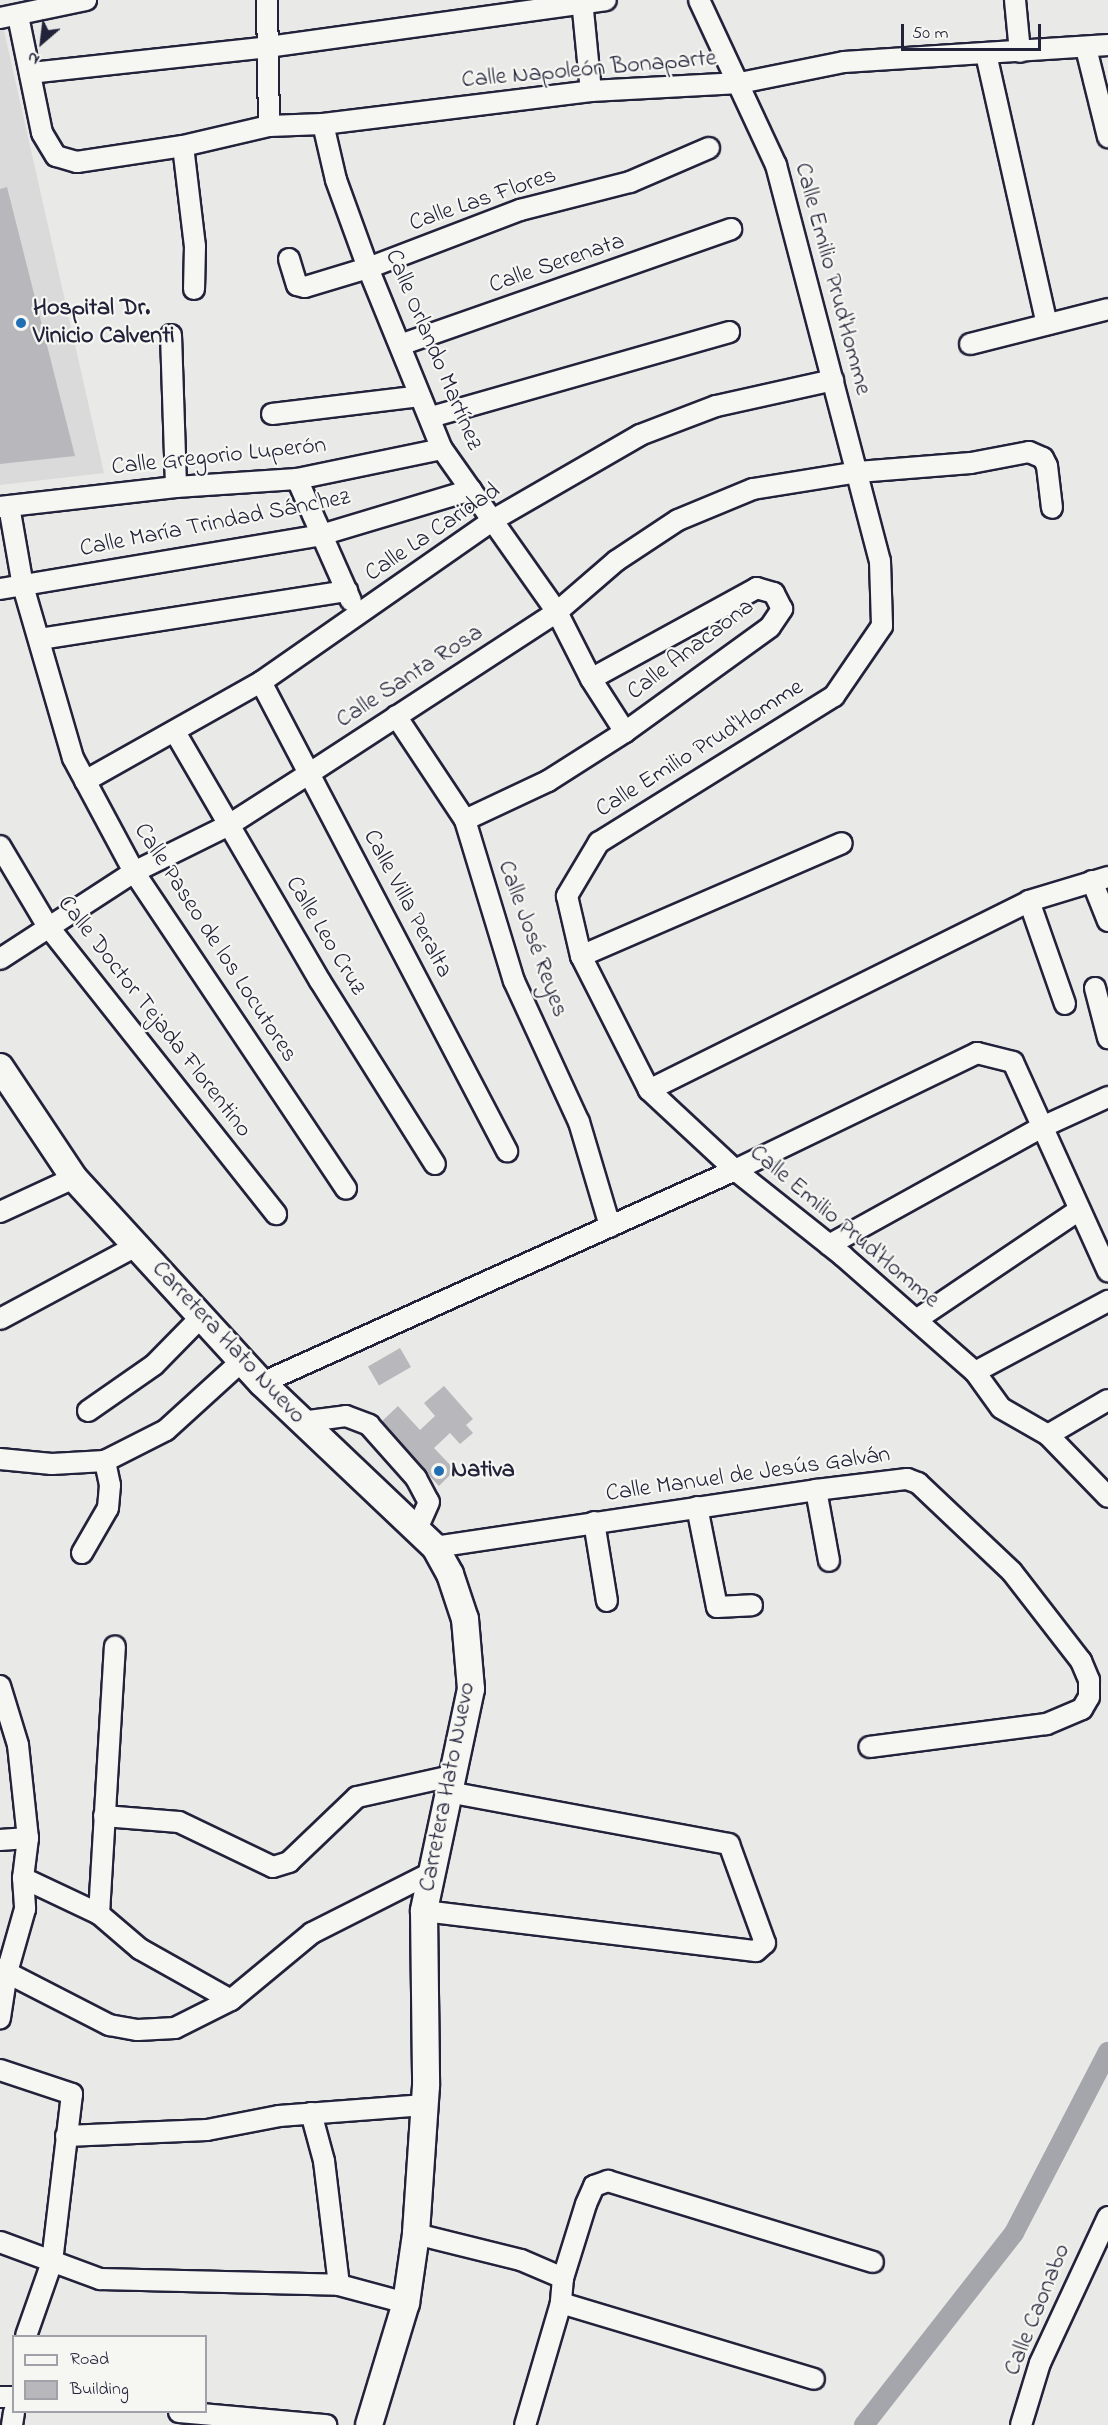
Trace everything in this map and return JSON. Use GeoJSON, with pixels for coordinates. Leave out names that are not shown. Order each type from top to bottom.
{"type":"FeatureCollection","features":[{"type":"Feature","properties":{"kind":"main road","name":"Carretera Hato Nuevo"},"geometry":{"type":"LineString","coordinates":[[0,1067],[74,1178],[262,1383],[426,1538],[450,1574],[465,1619],[470,1646],[471,1689],[429,1874],[424,1911],[425,2104],[416,2234],[406,2302],[369,2425]]}},
{"type":"Feature","properties":{"kind":"street"},"geometry":{"type":"LineString","coordinates":[[86,0],[9,17],[30,73],[268,47],[606,0]]}},
{"type":"Feature","properties":{"kind":"street"},"geometry":{"type":"LineString","coordinates":[[267,0],[270,126]]}},
{"type":"Feature","properties":{"kind":"street"},"geometry":{"type":"LineString","coordinates":[[1015,0],[1020,52]]}},
{"type":"Feature","properties":{"kind":"street","name":"Calle Emilio Prud'Homme"},"geometry":{"type":"LineString","coordinates":[[706,1],[776,165],[880,561],[882,626],[834,696],[599,842],[567,896],[581,956],[648,1090],[735,1170],[829,1245],[975,1372],[1001,1408],[1048,1435],[1108,1497]]}},
{"type":"Feature","properties":{"kind":"street"},"geometry":{"type":"LineString","coordinates":[[582,2],[591,91]]}},
{"type":"Feature","properties":{"kind":"street","name":"Calle Napoleón Bonaparte"},"geometry":{"type":"LineString","coordinates":[[30,73],[42,133],[56,156],[77,162],[183,146],[270,126],[323,124],[591,91],[740,83],[844,62],[1108,45]]}},
{"type":"Feature","properties":{"kind":"street"},"geometry":{"type":"LineString","coordinates":[[1086,48],[1108,137]]}},
{"type":"Feature","properties":{"kind":"street"},"geometry":{"type":"LineString","coordinates":[[986,54],[1047,324]]}},
{"type":"Feature","properties":{"kind":"street","name":"Calle Orlando Martínez"},"geometry":{"type":"LineString","coordinates":[[323,124],[336,180],[368,268],[420,396],[431,417],[442,449],[557,612],[591,679],[625,732]]}},
{"type":"Feature","properties":{"kind":"street"},"geometry":{"type":"LineString","coordinates":[[183,146],[195,246],[194,289]]}},
{"type":"Feature","properties":{"kind":"street","name":"Calle Las Flores"},"geometry":{"type":"LineString","coordinates":[[289,259],[297,285],[305,287],[368,268],[520,210],[630,182],[709,148]]}},
{"type":"Feature","properties":{"kind":"street","name":"Calle Serenata"},"geometry":{"type":"LineString","coordinates":[[400,345],[731,229]]}},
{"type":"Feature","properties":{"kind":"street"},"geometry":{"type":"LineString","coordinates":[[970,344],[1108,309]]}},
{"type":"Feature","properties":{"kind":"street"},"geometry":{"type":"LineString","coordinates":[[431,417],[729,332]]}},
{"type":"Feature","properties":{"kind":"street"},"geometry":{"type":"LineString","coordinates":[[171,335],[176,487]]}},
{"type":"Feature","properties":{"kind":"street","name":"Calle La Caridad"},"geometry":{"type":"LineString","coordinates":[[85,781],[261,682],[493,520],[640,435],[716,406],[833,380]]}},
{"type":"Feature","properties":{"kind":"street"},"geometry":{"type":"LineString","coordinates":[[272,414],[420,396]]}},
{"type":"Feature","properties":{"kind":"street","name":"Calle Gregorio Luperón"},"geometry":{"type":"LineString","coordinates":[[4,507],[176,487],[297,479],[442,449]]}},
{"type":"Feature","properties":{"kind":"street","name":"Calle Santa Rosa"},"geometry":{"type":"LineString","coordinates":[[0,959],[47,925],[134,872],[229,825],[310,774],[557,612],[616,561],[678,520],[753,489],[858,472],[971,463],[1029,452],[1043,458],[1047,466],[1052,508]]}},
{"type":"Feature","properties":{"kind":"street"},"geometry":{"type":"LineString","coordinates":[[297,479],[356,615]]}},
{"type":"Feature","properties":{"kind":"street","name":"Calle María Trindad Sánchez"},"geometry":{"type":"LineString","coordinates":[[0,589],[321,535],[471,490]]}},
{"type":"Feature","properties":{"kind":"street","name":"Calle Paseo de los Locutores"},"geometry":{"type":"LineString","coordinates":[[4,507],[23,586],[74,758],[85,781],[134,872],[346,1189]]}},
{"type":"Feature","properties":{"kind":"street","name":"Calle Anacaona"},"geometry":{"type":"LineString","coordinates":[[465,820],[548,781],[625,732],[770,627],[782,609],[774,593],[757,588],[591,679]]}},
{"type":"Feature","properties":{"kind":"street"},"geometry":{"type":"LineString","coordinates":[[40,639],[347,591]]}},
{"type":"Feature","properties":{"kind":"street","name":"Calle Villa Peralta"},"geometry":{"type":"LineString","coordinates":[[261,682],[507,1151]]}},
{"type":"Feature","properties":{"kind":"street","name":"Calle José Reyes"},"geometry":{"type":"LineString","coordinates":[[396,716],[465,820],[514,981],[579,1122],[610,1226]]}},
{"type":"Feature","properties":{"kind":"street","name":"Calle Leo Cruz"},"geometry":{"type":"LineString","coordinates":[[175,732],[320,981],[435,1164]]}},
{"type":"Feature","properties":{"kind":"street"},"geometry":{"type":"LineString","coordinates":[[581,956],[842,843]]}},
{"type":"Feature","properties":{"kind":"street","name":"Calle Doctor Tejada Florentino"},"geometry":{"type":"LineString","coordinates":[[0,846],[47,925],[276,1214]]}},
{"type":"Feature","properties":{"kind":"street"},"geometry":{"type":"LineString","coordinates":[[648,1090],[1029,901],[1100,879],[1108,921]]}},
{"type":"Feature","properties":{"kind":"street"},"geometry":{"type":"LineString","coordinates":[[1029,901],[1065,1004]]}},
{"type":"Feature","properties":{"kind":"street"},"geometry":{"type":"LineString","coordinates":[[1095,988],[1108,1038]]}},
{"type":"Feature","properties":{"kind":"street"},"geometry":{"type":"LineString","coordinates":[[262,1383],[735,1170],[977,1053],[1012,1062],[1040,1128],[1108,1271]]}},
{"type":"Feature","properties":{"kind":"street"},"geometry":{"type":"LineString","coordinates":[[829,1245],[1040,1128],[1108,1097]]}},
{"type":"Feature","properties":{"kind":"street"},"geometry":{"type":"LineString","coordinates":[[0,1212],[74,1178]]}},
{"type":"Feature","properties":{"kind":"street"},"geometry":{"type":"LineString","coordinates":[[916,1320],[1079,1210]]}},
{"type":"Feature","properties":{"kind":"street"},"geometry":{"type":"LineString","coordinates":[[0,1319],[136,1246]]}},
{"type":"Feature","properties":{"kind":"street"},"geometry":{"type":"LineString","coordinates":[[975,1372],[1108,1301]]}},
{"type":"Feature","properties":{"kind":"street"},"geometry":{"type":"LineString","coordinates":[[88,1411],[154,1365],[202,1316]]}},
{"type":"Feature","properties":{"kind":"street"},"geometry":{"type":"LineString","coordinates":[[0,1459],[52,1464],[105,1461],[166,1430],[243,1360]]}},
{"type":"Feature","properties":{"kind":"street"},"geometry":{"type":"LineString","coordinates":[[1048,1435],[1108,1400]]}},
{"type":"Feature","properties":{"kind":"street"},"geometry":{"type":"LineString","coordinates":[[302,1422],[346,1416],[369,1425],[416,1478],[429,1502],[426,1538]]}},
{"type":"Feature","properties":{"kind":"street"},"geometry":{"type":"LineString","coordinates":[[82,1553],[108,1508],[110,1485],[105,1461]]}},
{"type":"Feature","properties":{"kind":"street","name":"Calle Manuel de Jesús Galván"},"geometry":{"type":"LineString","coordinates":[[426,1538],[594,1522],[907,1479],[918,1483],[1012,1572],[1081,1661],[1089,1680],[1089,1697],[1082,1709],[1046,1724],[869,1747]]}},
{"type":"Feature","properties":{"kind":"street"},"geometry":{"type":"LineString","coordinates":[[816,1490],[829,1561]]}},
{"type":"Feature","properties":{"kind":"street"},"geometry":{"type":"LineString","coordinates":[[697,1507],[717,1607],[752,1605]]}},
{"type":"Feature","properties":{"kind":"street"},"geometry":{"type":"LineString","coordinates":[[594,1522],[607,1601]]}},
{"type":"Feature","properties":{"kind":"street"},"geometry":{"type":"LineString","coordinates":[[99,1914],[115,1646]]}},
{"type":"Feature","properties":{"kind":"street"},"geometry":{"type":"LineString","coordinates":[[0,1686],[18,1745],[28,1838],[23,1878],[25,1909],[4,1971],[0,2018]]}},
{"type":"Feature","properties":{"kind":"street"},"geometry":{"type":"LineString","coordinates":[[104,1816],[179,1822],[273,1867],[289,1863],[357,1797],[450,1784],[729,1844],[765,1943],[756,1951],[424,1911]]}},
{"type":"Feature","properties":{"kind":"street"},"geometry":{"type":"LineString","coordinates":[[0,1840],[28,1838]]}},
{"type":"Feature","properties":{"kind":"street"},"geometry":{"type":"LineString","coordinates":[[4,1971],[109,2025],[138,2030],[175,2028],[231,2000],[312,1933],[429,1874]]}},
{"type":"Feature","properties":{"kind":"street"},"geometry":{"type":"LineString","coordinates":[[23,1878],[99,1914],[140,1949],[231,2000]]}},
{"type":"Feature","properties":{"kind":"street"},"geometry":{"type":"LineString","coordinates":[[0,2070],[72,2094],[52,2262],[27,2335]]}},
{"type":"Feature","properties":{"kind":"street"},"geometry":{"type":"LineString","coordinates":[[66,2136],[207,2130],[311,2113],[425,2104]]}},
{"type":"Feature","properties":{"kind":"street"},"geometry":{"type":"LineString","coordinates":[[311,2113],[326,2173],[339,2284]]}},
{"type":"Feature","properties":{"kind":"street"},"geometry":{"type":"LineString","coordinates":[[525,2425],[561,2303],[563,2278],[585,2204],[594,2186],[608,2181],[873,2262]]}},
{"type":"Feature","properties":{"kind":"street","name":"Calle Caonabo"},"geometry":{"type":"LineString","coordinates":[[1021,2425],[1040,2363],[1100,2249],[1108,2217]]}},
{"type":"Feature","properties":{"kind":"street"},"geometry":{"type":"LineString","coordinates":[[416,2234],[521,2260],[563,2278]]}},
{"type":"Feature","properties":{"kind":"street"},"geometry":{"type":"LineString","coordinates":[[0,2242],[100,2279],[339,2284],[406,2302]]}},
{"type":"Feature","properties":{"kind":"street"},"geometry":{"type":"LineString","coordinates":[[561,2303],[814,2379]]}},
{"type":"Feature","properties":{"kind":"street"},"geometry":{"type":"LineString","coordinates":[[190,2413],[326,2425]]}},
{"type":"Feature","properties":{"kind":"shaded area"},"geometry":{"type":"Polygon","coordinates":[[[2,22],[104,473],[0,485],[0,23],[2,22]]]}},
{"type":"Feature","properties":{"kind":"building","name":"Hospital Dr. Vinicio Calventi"},"geometry":{"type":"Polygon","coordinates":[[[7,187],[75,456],[0,464],[0,189],[7,187]]]}},
{"type":"Feature","properties":{"kind":"building"},"geometry":{"type":"Polygon","coordinates":[[[400,1348],[411,1367],[379,1386],[368,1366],[400,1348]]]}},
{"type":"Feature","properties":{"kind":"building"},"geometry":{"type":"Polygon","coordinates":[[[444,1386],[473,1419],[466,1425],[473,1433],[460,1444],[450,1433],[434,1448],[455,1470],[439,1486],[380,1423],[398,1406],[420,1430],[435,1416],[424,1403],[444,1386]]]}},
{"type":"Feature","properties":{"kind":"waterway"},"geometry":{"type":"LineString","coordinates":[[864,2425],[1014,2233],[1108,2052]]}},
{"type":"Feature","properties":{"kind":"place","name":"Hospital Dr. Vinicio Calventi"},"geometry":{"type":"Point","coordinates":[21,323]}},
{"type":"Feature","properties":{"kind":"place","name":"Nativa"},"geometry":{"type":"Point","coordinates":[439,1471]}}]}
